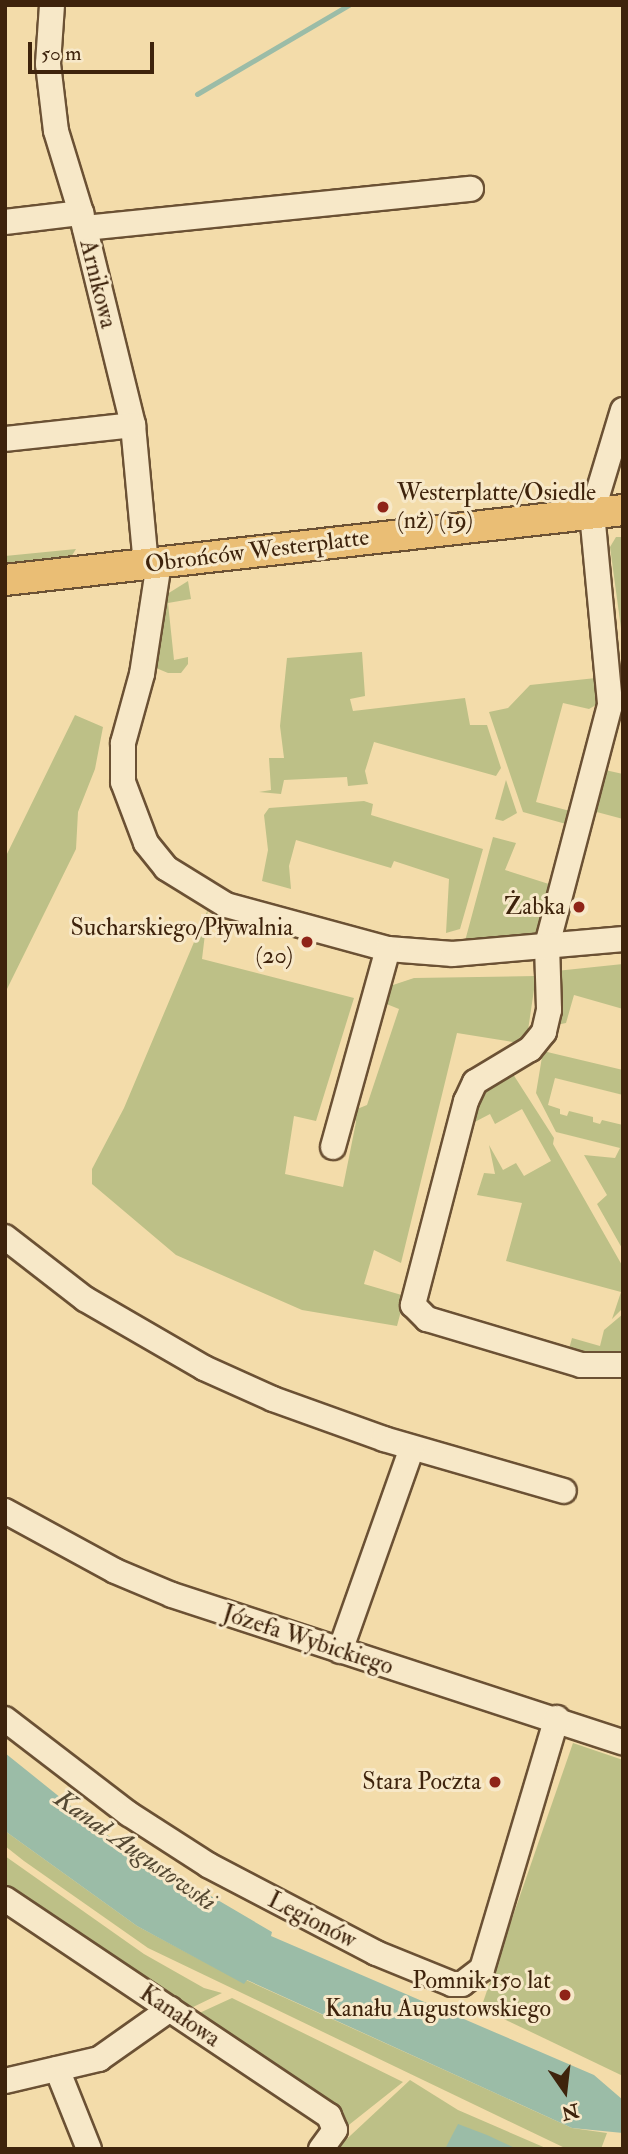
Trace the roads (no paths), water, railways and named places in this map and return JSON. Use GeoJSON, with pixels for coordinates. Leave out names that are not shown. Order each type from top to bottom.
{"type":"FeatureCollection","features":[{"type":"Feature","properties":{"kind":"main road","name":"Obrońców Westerplatte"},"geometry":{"type":"LineString","coordinates":[[5,580],[623,510]]}},
{"type":"Feature","properties":{"kind":"street","name":"Arnikowa"},"geometry":{"type":"LineString","coordinates":[[52,5],[49,91],[56,131],[83,220],[133,425],[152,564],[142,674],[123,743],[123,782],[146,843],[166,868],[226,905],[388,948],[453,954],[623,939]]}},
{"type":"Feature","properties":{"kind":"street"},"geometry":{"type":"LineString","coordinates":[[5,222],[83,220],[471,189]]}},
{"type":"Feature","properties":{"kind":"street"},"geometry":{"type":"LineString","coordinates":[[622,416],[592,513],[611,697],[547,945],[549,1010],[544,1032],[530,1049],[475,1082],[413,1305],[427,1319],[581,1365],[623,1365]]}},
{"type":"Feature","properties":{"kind":"street"},"geometry":{"type":"LineString","coordinates":[[5,439],[133,425]]}},
{"type":"Feature","properties":{"kind":"street"},"geometry":{"type":"LineString","coordinates":[[333,1147],[388,948]]}},
{"type":"Feature","properties":{"kind":"street"},"geometry":{"type":"LineString","coordinates":[[5,1237],[85,1299],[204,1368],[273,1399],[412,1448],[564,1491]]}},
{"type":"Feature","properties":{"kind":"street"},"geometry":{"type":"LineString","coordinates":[[340,1651],[412,1448]]}},
{"type":"Feature","properties":{"kind":"street","name":"Józefa Wybickiego"},"geometry":{"type":"LineString","coordinates":[[5,1511],[115,1571],[172,1595],[340,1651],[557,1718],[623,1742]]}},
{"type":"Feature","properties":{"kind":"street","name":"Legionów"},"geometry":{"type":"LineString","coordinates":[[5,1719],[129,1814],[208,1865],[327,1928],[452,1984],[462,1984],[482,1969],[557,1718]]}},
{"type":"Feature","properties":{"kind":"street","name":"Kanałowa"},"geometry":{"type":"LineString","coordinates":[[5,1899],[329,2116],[335,2130],[325,2145]]}},
{"type":"Feature","properties":{"kind":"street"},"geometry":{"type":"LineString","coordinates":[[5,2081],[99,2059],[170,2009]]}},
{"type":"Feature","properties":{"kind":"street"},"geometry":{"type":"LineString","coordinates":[[57,2069],[89,2149]]}},
{"type":"Feature","properties":{"kind":"waterway"},"geometry":{"type":"LineString","coordinates":[[197,94],[349,5]]}},
{"type":"Feature","properties":{"kind":"place","name":"Westerplatte/Osiedle (nż) (19)"},"geometry":{"type":"Point","coordinates":[383,507]}},
{"type":"Feature","properties":{"kind":"place","name":"Żabka"},"geometry":{"type":"Point","coordinates":[579,907]}},
{"type":"Feature","properties":{"kind":"place","name":"Sucharskiego/Pływalnia (20)"},"geometry":{"type":"Point","coordinates":[307,942]}},
{"type":"Feature","properties":{"kind":"place","name":"Stara Poczta"},"geometry":{"type":"Point","coordinates":[495,1782]}},
{"type":"Feature","properties":{"kind":"place","name":"Pomnik 150 lat Kanału Augustowskiego"},"geometry":{"type":"Point","coordinates":[565,1995]}},
{"type":"Feature","properties":{"kind":"water label","name":"Kanał Augustowski"},"geometry":{"type":"Point","coordinates":[135,1851]}}]}
